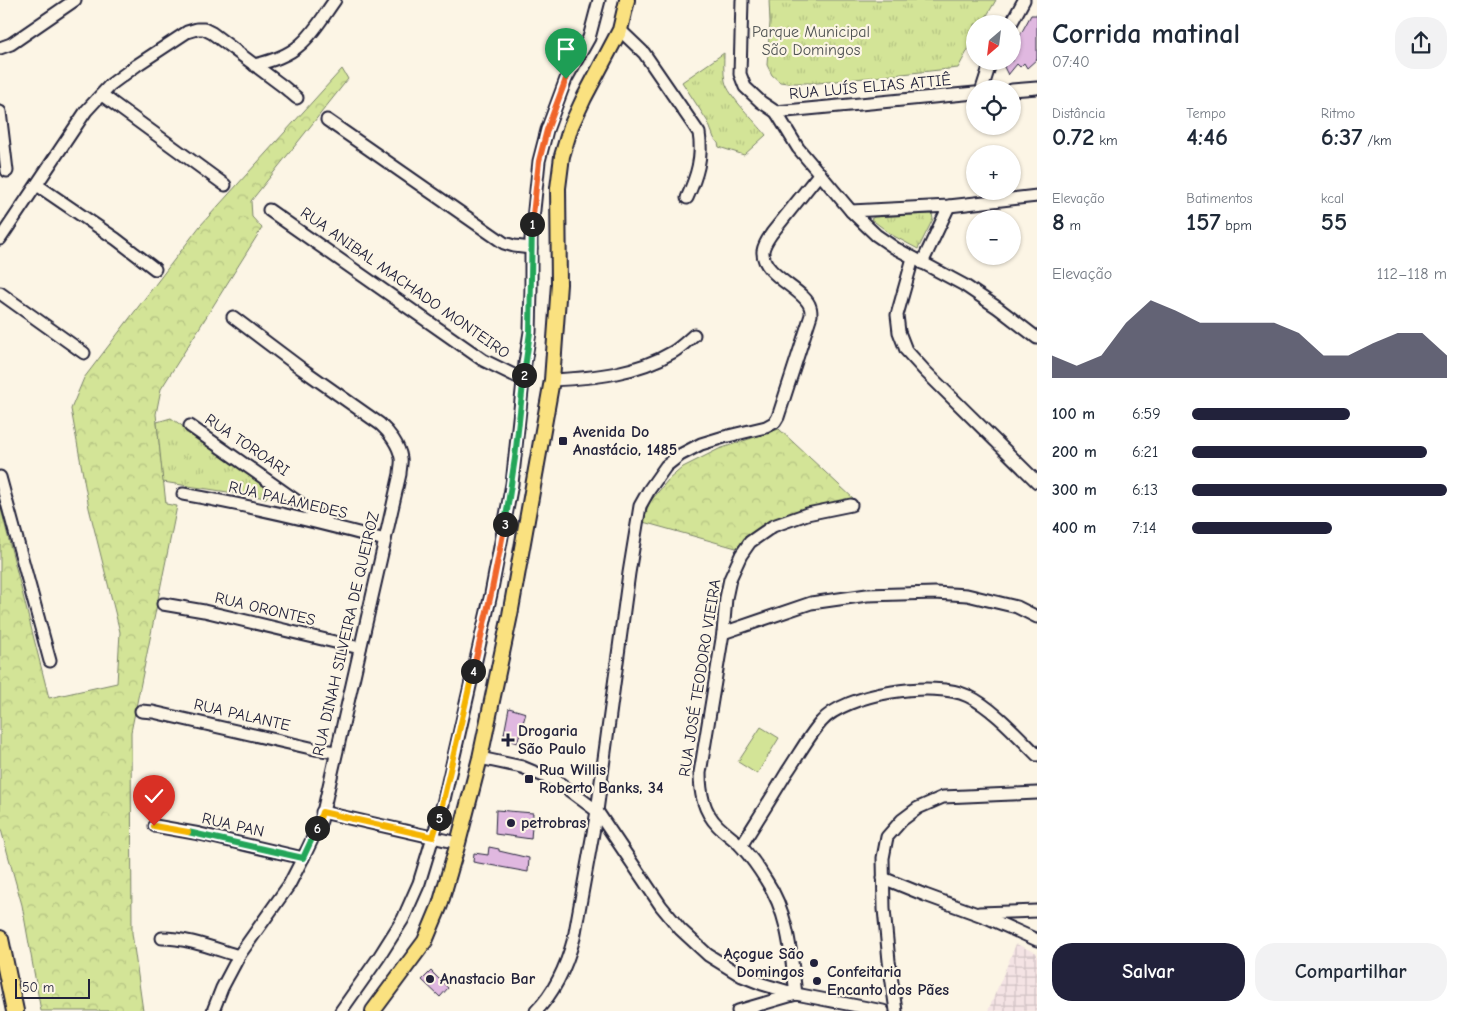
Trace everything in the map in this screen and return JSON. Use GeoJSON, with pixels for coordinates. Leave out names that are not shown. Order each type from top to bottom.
{"type":"FeatureCollection","features":[{"type":"Feature","properties":{"kind":"highway"},"geometry":{"type":"LineString","coordinates":[[0,939],[15,1011]]}},
{"type":"Feature","properties":{"kind":"main road"},"geometry":{"type":"LineString","coordinates":[[373,1011],[425,941],[440,905],[480,758],[510,615],[552,380],[559,284],[558,188],[562,156],[571,126],[620,30],[626,0]]}},
{"type":"Feature","properties":{"kind":"street"},"geometry":{"type":"LineString","coordinates":[[0,48],[11,44],[75,0]]}},
{"type":"Feature","properties":{"kind":"street"},"geometry":{"type":"LineString","coordinates":[[254,65],[276,60],[301,45],[335,0]]}},
{"type":"Feature","properties":{"kind":"street"},"geometry":{"type":"LineString","coordinates":[[341,1011],[376,963],[403,919],[419,882],[443,804],[491,594],[513,475],[530,332],[533,205],[539,161],[547,130],[566,79],[589,38],[600,0]]}},
{"type":"Feature","properties":{"kind":"street","name":"RUA LUÍS ELIAS ATTIÊ"},"geometry":{"type":"LineString","coordinates":[[742,0],[740,74],[745,87],[761,102],[776,112],[966,94]]}},
{"type":"Feature","properties":{"kind":"street"},"geometry":{"type":"LineString","coordinates":[[1016,15],[1024,0]]}},
{"type":"Feature","properties":{"kind":"street"},"geometry":{"type":"LineString","coordinates":[[0,239],[86,111],[110,85],[187,32],[204,29],[297,98]]}},
{"type":"Feature","properties":{"kind":"street"},"geometry":{"type":"LineString","coordinates":[[620,30],[644,53],[699,132],[701,158],[697,175],[687,198]]}},
{"type":"Feature","properties":{"kind":"street"},"geometry":{"type":"LineString","coordinates":[[1021,89],[1037,88]]}},
{"type":"Feature","properties":{"kind":"street"},"geometry":{"type":"LineString","coordinates":[[102,95],[225,185]]}},
{"type":"Feature","properties":{"kind":"street"},"geometry":{"type":"LineString","coordinates":[[0,112],[7,171]]}},
{"type":"Feature","properties":{"kind":"street"},"geometry":{"type":"LineString","coordinates":[[776,112],[798,148],[851,210],[876,235],[887,243],[964,285],[1037,338]]}},
{"type":"Feature","properties":{"kind":"street"},"geometry":{"type":"LineString","coordinates":[[327,120],[504,243],[531,248]]}},
{"type":"Feature","properties":{"kind":"street"},"geometry":{"type":"LineString","coordinates":[[536,1011],[561,976],[569,958],[574,938],[597,811],[629,573],[640,506],[666,466],[680,455],[701,444],[766,427],[775,422],[781,412],[788,383],[811,315],[810,306],[806,300],[773,272],[764,258],[763,250],[772,233],[820,173]]}},
{"type":"Feature","properties":{"kind":"street"},"geometry":{"type":"LineString","coordinates":[[37,185],[116,239],[155,269]]}},
{"type":"Feature","properties":{"kind":"street"},"geometry":{"type":"LineString","coordinates":[[851,210],[949,206],[1037,196]]}},
{"type":"Feature","properties":{"kind":"street"},"geometry":{"type":"LineString","coordinates":[[949,206],[917,260],[897,315],[899,332],[906,350],[925,371],[1037,482]]}},
{"type":"Feature","properties":{"kind":"street","name":"RUA ANIBAL MACHADO MONTEIRO"},"geometry":{"type":"LineString","coordinates":[[269,210],[483,360],[524,380]]}},
{"type":"Feature","properties":{"kind":"street"},"geometry":{"type":"LineString","coordinates":[[0,293],[84,353]]}},
{"type":"Feature","properties":{"kind":"street","name":"RUA DINAH SILVEIRA DE QUEIROZ"},"geometry":{"type":"LineString","coordinates":[[213,1011],[222,988],[239,956],[289,885],[320,821],[400,474],[401,457],[388,431],[375,420],[302,369],[233,317]]}},
{"type":"Feature","properties":{"kind":"street"},"geometry":{"type":"LineString","coordinates":[[552,380],[592,378],[630,370],[674,352],[694,335]]}},
{"type":"Feature","properties":{"kind":"street","name":"RUA TOROARI"},"geometry":{"type":"LineString","coordinates":[[190,426],[333,526]]}},
{"type":"Feature","properties":{"kind":"street"},"geometry":{"type":"LineString","coordinates":[[0,477],[50,661]]}},
{"type":"Feature","properties":{"kind":"street","name":"RUA PALAMEDES"},"geometry":{"type":"LineString","coordinates":[[183,494],[247,506],[385,540]]}},
{"type":"Feature","properties":{"kind":"street","name":"RUA JOSÉ TEODORO VIEIRA"},"geometry":{"type":"LineString","coordinates":[[796,994],[792,952],[781,910],[766,880],[741,846],[712,819],[703,802],[700,788],[701,764],[723,633],[726,598],[730,579],[738,560],[750,542],[773,526],[807,514],[851,505]]}},
{"type":"Feature","properties":{"kind":"street"},"geometry":{"type":"LineString","coordinates":[[723,633],[811,603],[867,596],[935,593],[967,595],[1017,607],[1037,616]]}},
{"type":"Feature","properties":{"kind":"street","name":"RUA ORONTES"},"geometry":{"type":"LineString","coordinates":[[163,604],[204,611],[360,648]]}},
{"type":"Feature","properties":{"kind":"street"},"geometry":{"type":"LineString","coordinates":[[741,846],[822,720],[837,710],[871,696],[913,690],[949,690],[970,696],[1016,733],[1037,755]]}},
{"type":"Feature","properties":{"kind":"street","name":"RUA PALANTE"},"geometry":{"type":"LineString","coordinates":[[141,711],[336,752]]}},
{"type":"Feature","properties":{"kind":"street"},"geometry":{"type":"LineString","coordinates":[[480,758],[522,767],[558,782],[597,811],[661,906],[680,929],[708,954],[742,976],[796,994],[884,1011]]}},
{"type":"Feature","properties":{"kind":"street"},"geometry":{"type":"LineString","coordinates":[[896,1011],[884,909],[883,858],[888,837],[902,820],[918,808],[943,797],[1037,793]]}},
{"type":"Feature","properties":{"kind":"street"},"geometry":{"type":"LineString","coordinates":[[322,812],[458,843]]}},
{"type":"Feature","properties":{"kind":"street","name":"RUA PAN"},"geometry":{"type":"LineString","coordinates":[[154,826],[200,834],[303,858]]}},
{"type":"Feature","properties":{"kind":"street"},"geometry":{"type":"LineString","coordinates":[[883,878],[988,918],[1037,940]]}},
{"type":"Feature","properties":{"kind":"street"},"geometry":{"type":"LineString","coordinates":[[973,913],[1037,911]]}},
{"type":"Feature","properties":{"kind":"street"},"geometry":{"type":"LineString","coordinates":[[162,938],[172,938],[202,945],[239,956]]}},
{"type":"Feature","properties":{"kind":"street"},"geometry":{"type":"LineString","coordinates":[[738,1011],[796,994]]}},
{"type":"Feature","properties":{"kind":"shaded area"},"geometry":{"type":"Polygon","coordinates":[[[1016,944],[1037,953],[1037,1011],[988,1011],[1016,944]]]}},
{"type":"Feature","properties":{"kind":"green space","name":"Parque Municipal São Domingos"},"geometry":{"type":"Polygon","coordinates":[[[769,0],[996,0],[987,15],[966,15],[966,53],[958,68],[818,83],[780,82],[772,75],[767,65],[770,22],[769,0]]]}},
{"type":"Feature","properties":{"kind":"green space"},"geometry":{"type":"Polygon","coordinates":[[[724,53],[724,74],[727,87],[766,135],[744,155],[719,147],[708,122],[682,82],[724,53]]]}},
{"type":"Feature","properties":{"kind":"green space"},"geometry":{"type":"Polygon","coordinates":[[[342,69],[348,79],[251,201],[252,217],[262,228],[161,389],[156,414],[166,504],[177,506],[131,732],[132,933],[143,1011],[41,1011],[22,905],[0,826],[0,505],[49,698],[117,683],[120,632],[89,508],[71,409],[84,378],[200,226],[342,69]]]}},
{"type":"Feature","properties":{"kind":"green space"},"geometry":{"type":"Polygon","coordinates":[[[932,214],[933,219],[918,249],[892,235],[871,219],[874,217],[932,214]]]}},
{"type":"Feature","properties":{"kind":"green space"},"geometry":{"type":"Polygon","coordinates":[[[171,418],[269,487],[269,493],[266,498],[163,482],[157,422],[171,418]]]}},
{"type":"Feature","properties":{"kind":"green space"},"geometry":{"type":"Polygon","coordinates":[[[779,429],[854,499],[749,536],[736,548],[643,522],[649,503],[668,480],[683,467],[719,449],[779,429]]]}},
{"type":"Feature","properties":{"kind":"green space"},"geometry":{"type":"Polygon","coordinates":[[[761,727],[779,738],[757,774],[738,762],[761,727]]]}},
{"type":"Feature","properties":{"kind":"building"},"geometry":{"type":"Polygon","coordinates":[[[1031,15],[1037,15],[1037,59],[1027,68],[1024,63],[1021,66],[1021,33],[1031,15]]]}},
{"type":"Feature","properties":{"kind":"building"},"geometry":{"type":"Polygon","coordinates":[[[1006,70],[1012,70],[1008,75],[1006,70]]]}},
{"type":"Feature","properties":{"kind":"building"},"geometry":{"type":"Polygon","coordinates":[[[509,708],[526,713],[517,743],[507,740],[504,734],[509,708]]]}},
{"type":"Feature","properties":{"kind":"building","name":"petrobras"},"geometry":{"type":"Polygon","coordinates":[[[496,810],[533,813],[531,839],[495,834],[496,810]]]}},
{"type":"Feature","properties":{"kind":"building"},"geometry":{"type":"Polygon","coordinates":[[[489,847],[529,858],[528,872],[473,862],[474,853],[488,855],[489,847]]]}},
{"type":"Feature","properties":{"kind":"building"},"geometry":{"type":"Polygon","coordinates":[[[431,971],[448,988],[440,997],[422,980],[431,971]]]}},
{"type":"Feature","properties":{"kind":"place","name":"Avenida Do Anastácio, 1485"},"geometry":{"type":"Point","coordinates":[563,441]}},
{"type":"Feature","properties":{"kind":"place","name":"Drogaria São Paulo"},"geometry":{"type":"Point","coordinates":[508,740]}},
{"type":"Feature","properties":{"kind":"place","name":"Rua Willis Roberto Banks, 34"},"geometry":{"type":"Point","coordinates":[529,779]}},
{"type":"Feature","properties":{"kind":"place","name":"petrobras"},"geometry":{"type":"Point","coordinates":[511,823]}},
{"type":"Feature","properties":{"kind":"place","name":"Açogue São Domingos"},"geometry":{"type":"Point","coordinates":[814,963]}},
{"type":"Feature","properties":{"kind":"place","name":"Anastacio Bar"},"geometry":{"type":"Point","coordinates":[430,979]}},
{"type":"Feature","properties":{"kind":"place","name":"Confeitaria Encanto dos Pães"},"geometry":{"type":"Point","coordinates":[817,981]}},
{"type":"Feature","properties":{"kind":"route"},"geometry":{"type":"LineString","coordinates":[[154,826],[200,834],[303,858],[320,821],[322,812],[433,837],[443,804],[491,594],[508,509],[530,332],[533,205],[539,161],[547,130],[566,79]]}}]}
